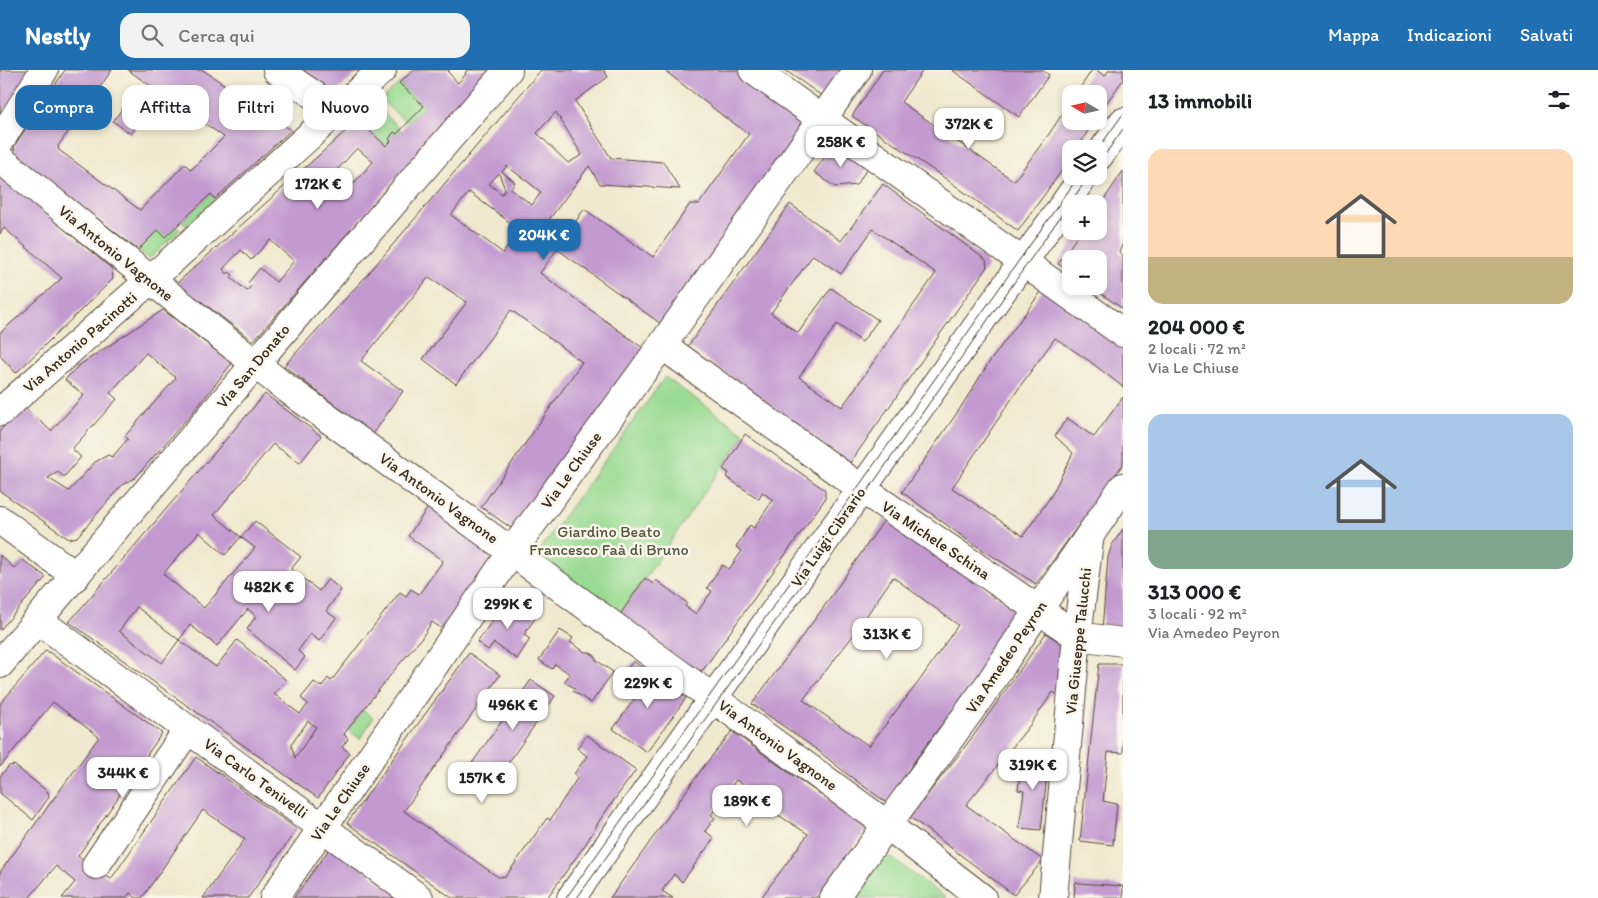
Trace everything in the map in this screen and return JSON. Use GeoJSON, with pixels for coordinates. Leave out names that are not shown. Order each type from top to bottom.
{"type":"FeatureCollection","features":[{"type":"Feature","properties":{"kind":"street"},"geometry":{"type":"LineString","coordinates":[[0,141],[44,70]]}},
{"type":"Feature","properties":{"kind":"street"},"geometry":{"type":"LineString","coordinates":[[277,70],[303,88]]}},
{"type":"Feature","properties":{"kind":"street","name":"Via Antonio Pacinotti"},"geometry":{"type":"LineString","coordinates":[[365,85],[382,70]]}},
{"type":"Feature","properties":{"kind":"street","name":"Via San Donato"},"geometry":{"type":"LineString","coordinates":[[0,664],[508,70]]}},
{"type":"Feature","properties":{"kind":"street"},"geometry":{"type":"LineString","coordinates":[[753,70],[1123,333]]}},
{"type":"Feature","properties":{"kind":"street","name":"Via Le Chiuse"},"geometry":{"type":"LineString","coordinates":[[274,898],[512,551],[662,345],[857,70]]}},
{"type":"Feature","properties":{"kind":"street"},"geometry":{"type":"LineString","coordinates":[[1107,145],[1123,122]]}},
{"type":"Feature","properties":{"kind":"street","name":"Via Antonio Pacinotti"},"geometry":{"type":"LineString","coordinates":[[0,412],[150,280],[314,130]]}},
{"type":"Feature","properties":{"kind":"street","name":"Via Antonio Vagnone"},"geometry":{"type":"LineString","coordinates":[[0,159],[256,364],[886,824],[982,898]]}},
{"type":"Feature","properties":{"kind":"street","name":"Via Luigi Cibrario"},"geometry":{"type":"LineString","coordinates":[[571,898],[1078,185]]}},
{"type":"Feature","properties":{"kind":"street","name":"Via Michele Schina"},"geometry":{"type":"LineString","coordinates":[[662,345],[862,489],[1077,636],[1123,642]]}},
{"type":"Feature","properties":{"kind":"street","name":"Via Amedeo Peyron"},"geometry":{"type":"LineString","coordinates":[[834,898],[990,683],[1123,487]]}},
{"type":"Feature","properties":{"kind":"street"},"geometry":{"type":"LineString","coordinates":[[0,520],[76,576]]}},
{"type":"Feature","properties":{"kind":"street","name":"Via Giuseppe Talucchi"},"geometry":{"type":"LineString","coordinates":[[1053,898],[1077,636],[1090,534]]}},
{"type":"Feature","properties":{"kind":"street","name":"Via Carlo Tenivelli"},"geometry":{"type":"LineString","coordinates":[[38,620],[420,898]]}},
{"type":"Feature","properties":{"kind":"street","name":"Via Carlo Tenivelli"},"geometry":{"type":"LineString","coordinates":[[96,865],[188,729]]}},
{"type":"Feature","properties":{"kind":"green space"},"geometry":{"type":"Polygon","coordinates":[[[399,83],[424,106],[407,123],[387,105],[387,94],[399,83]]]}},
{"type":"Feature","properties":{"kind":"green space"},"geometry":{"type":"Polygon","coordinates":[[[387,117],[401,130],[397,134],[394,133],[391,141],[386,146],[368,130],[387,130],[387,117]]]}},
{"type":"Feature","properties":{"kind":"green space"},"geometry":{"type":"Polygon","coordinates":[[[211,194],[215,199],[186,226],[182,221],[211,194]]]}},
{"type":"Feature","properties":{"kind":"green space"},"geometry":{"type":"Polygon","coordinates":[[[176,226],[180,230],[149,259],[138,250],[158,230],[165,236],[176,226]]]}},
{"type":"Feature","properties":{"kind":"green space","name":"Giardino Beato Francesco Faà di Bruno"},"geometry":{"type":"Polygon","coordinates":[[[665,377],[745,434],[619,616],[536,555],[665,377]]]}},
{"type":"Feature","properties":{"kind":"green space"},"geometry":{"type":"Polygon","coordinates":[[[364,710],[373,718],[360,739],[348,730],[364,710]]]}},
{"type":"Feature","properties":{"kind":"green space"},"geometry":{"type":"Polygon","coordinates":[[[885,853],[946,898],[854,898],[885,853]]]}},
{"type":"Feature","properties":{"kind":"building"},"geometry":{"type":"Polygon","coordinates":[[[0,70],[31,70],[21,85],[15,85],[15,95],[0,118],[0,70]]]}},
{"type":"Feature","properties":{"kind":"building"},"geometry":{"type":"Polygon","coordinates":[[[65,70],[112,70],[101,85],[55,85],[65,70]]]}},
{"type":"Feature","properties":{"kind":"building"},"geometry":{"type":"Polygon","coordinates":[[[128,70],[203,70],[225,85],[219,85],[219,130],[291,130],[215,199],[211,194],[165,237],[158,230],[138,250],[15,154],[14,146],[25,130],[69,130],[58,146],[59,150],[140,210],[185,164],[191,170],[224,137],[209,127],[209,85],[149,85],[128,70]]]}},
{"type":"Feature","properties":{"kind":"building"},"geometry":{"type":"Polygon","coordinates":[[[303,70],[360,70],[344,85],[324,85],[303,70]]]}},
{"type":"Feature","properties":{"kind":"building"},"geometry":{"type":"Polygon","coordinates":[[[414,70],[450,70],[448,72],[458,83],[467,70],[491,70],[253,341],[177,283],[347,130],[369,130],[386,146],[391,141],[389,139],[394,132],[397,134],[424,106],[399,83],[414,70]],[[357,148],[337,170],[353,184],[373,162],[357,148]],[[270,240],[251,260],[241,250],[223,269],[227,274],[229,272],[233,275],[231,278],[247,291],[251,286],[248,283],[260,268],[276,282],[294,261],[270,240]]]}},
{"type":"Feature","properties":{"kind":"building"},"geometry":{"type":"Polygon","coordinates":[[[541,70],[604,70],[608,77],[575,101],[611,158],[663,162],[680,189],[600,184],[589,166],[545,225],[564,239],[584,209],[653,257],[690,204],[699,204],[749,134],[664,70],[740,70],[809,119],[664,326],[557,249],[540,273],[647,351],[517,532],[481,507],[582,362],[511,310],[456,384],[423,359],[467,302],[429,277],[361,361],[403,391],[373,434],[284,366],[368,274],[541,70]],[[556,112],[537,133],[568,163],[582,155],[556,112]],[[507,166],[502,172],[515,182],[511,189],[532,205],[541,192],[507,166]],[[499,173],[489,184],[502,194],[505,190],[499,173]],[[469,192],[451,215],[503,253],[520,230],[469,192]]]}},
{"type":"Feature","properties":{"kind":"building"},"geometry":{"type":"Polygon","coordinates":[[[785,70],[840,70],[822,96],[785,70]]]}},
{"type":"Feature","properties":{"kind":"building"},"geometry":{"type":"Polygon","coordinates":[[[883,70],[923,70],[901,102],[1014,181],[1062,114],[1062,130],[1089,130],[1082,140],[1062,140],[1062,170],[1018,231],[942,176],[852,116],[883,70]]]}},
{"type":"Feature","properties":{"kind":"building"},"geometry":{"type":"Polygon","coordinates":[[[952,70],[1042,70],[1049,75],[1019,117],[952,70]]]}},
{"type":"Feature","properties":{"kind":"building"},"geometry":{"type":"Polygon","coordinates":[[[1092,70],[1096,70],[1105,76],[1109,70],[1123,70],[1123,80],[1108,101],[1108,85],[1082,85],[1092,70]]]}},
{"type":"Feature","properties":{"kind":"building"},"geometry":{"type":"Polygon","coordinates":[[[122,109],[122,128],[113,121],[122,109]]]}},
{"type":"Feature","properties":{"kind":"building"},"geometry":{"type":"Polygon","coordinates":[[[125,130],[134,130],[131,134],[125,130]]]}},
{"type":"Feature","properties":{"kind":"building"},"geometry":{"type":"Polygon","coordinates":[[[836,142],[869,166],[856,185],[835,187],[814,172],[836,142]]]}},
{"type":"Feature","properties":{"kind":"building"},"geometry":{"type":"Polygon","coordinates":[[[1123,171],[1123,243],[1119,252],[1123,255],[1123,309],[1103,295],[1107,295],[1107,250],[1068,250],[1075,240],[1107,240],[1107,195],[1123,171]]]}},
{"type":"Feature","properties":{"kind":"building"},"geometry":{"type":"Polygon","coordinates":[[[0,175],[112,269],[113,279],[16,373],[0,356],[0,333],[62,278],[4,228],[0,234],[0,175]]]}},
{"type":"Feature","properties":{"kind":"building"},"geometry":{"type":"Polygon","coordinates":[[[883,184],[986,260],[987,267],[850,463],[688,346],[790,204],[841,241],[883,184]],[[873,229],[841,274],[813,255],[771,313],[798,333],[831,288],[878,320],[862,342],[837,324],[799,377],[842,407],[936,273],[873,229]]]}},
{"type":"Feature","properties":{"kind":"building"},"geometry":{"type":"Polygon","coordinates":[[[1062,258],[1062,267],[1058,264],[1062,258]]]}},
{"type":"Feature","properties":{"kind":"building"},"geometry":{"type":"Polygon","coordinates":[[[1043,289],[1123,346],[1123,387],[1055,338],[952,488],[1023,536],[1051,496],[1073,453],[1055,436],[1067,418],[1094,437],[1123,397],[1123,464],[1036,584],[966,539],[902,492],[959,410],[988,364],[1043,289]]]}},
{"type":"Feature","properties":{"kind":"building"},"geometry":{"type":"Polygon","coordinates":[[[163,310],[232,363],[199,405],[135,478],[122,485],[77,537],[69,539],[0,491],[0,430],[25,408],[51,431],[84,395],[65,380],[78,366],[163,310]],[[146,353],[110,393],[117,399],[72,449],[81,457],[64,477],[58,472],[48,478],[69,491],[95,462],[108,455],[112,457],[128,439],[125,436],[176,378],[146,353]]]}},
{"type":"Feature","properties":{"kind":"building"},"geometry":{"type":"Polygon","coordinates":[[[265,394],[321,436],[300,463],[273,444],[214,515],[241,537],[255,521],[301,557],[291,569],[319,591],[328,579],[341,590],[326,611],[336,618],[319,641],[310,634],[298,651],[305,657],[295,670],[247,629],[256,616],[248,609],[217,646],[190,625],[179,640],[216,667],[237,640],[286,680],[274,694],[300,714],[308,704],[301,698],[314,682],[321,687],[328,678],[331,681],[400,592],[406,596],[411,589],[419,594],[443,561],[408,536],[429,506],[493,553],[494,560],[444,630],[432,622],[421,639],[344,734],[348,739],[342,747],[350,753],[318,798],[69,622],[265,394]],[[199,532],[163,574],[204,608],[255,548],[241,537],[225,555],[199,532]],[[137,607],[119,631],[162,663],[179,640],[137,607]],[[308,721],[291,745],[295,758],[316,727],[308,721]]]}},
{"type":"Feature","properties":{"kind":"building"},"geometry":{"type":"Polygon","coordinates":[[[745,434],[825,490],[825,499],[703,670],[696,671],[619,616],[645,578],[653,584],[656,580],[687,603],[685,606],[696,614],[712,591],[707,588],[722,565],[729,569],[742,551],[736,547],[750,525],[754,528],[773,500],[762,492],[759,499],[726,477],[729,473],[723,469],[745,434]]]}},
{"type":"Feature","properties":{"kind":"building"},"geometry":{"type":"Polygon","coordinates":[[[885,519],[1023,614],[911,766],[887,803],[816,749],[752,704],[818,615],[885,519]],[[893,577],[852,637],[803,700],[869,746],[920,680],[958,625],[893,577]]]}},
{"type":"Feature","properties":{"kind":"building"},"geometry":{"type":"Polygon","coordinates":[[[1123,529],[1123,632],[1102,630],[1108,557],[1112,545],[1123,529]]]}},
{"type":"Feature","properties":{"kind":"building"},"geometry":{"type":"Polygon","coordinates":[[[0,555],[14,568],[23,560],[46,577],[0,630],[0,555]]]}},
{"type":"Feature","properties":{"kind":"building"},"geometry":{"type":"Polygon","coordinates":[[[508,599],[535,618],[524,635],[530,639],[517,659],[494,643],[488,650],[477,642],[508,599]]]}},
{"type":"Feature","properties":{"kind":"building"},"geometry":{"type":"Polygon","coordinates":[[[560,630],[573,638],[570,642],[595,656],[596,660],[613,672],[591,703],[573,691],[575,688],[564,682],[570,674],[555,664],[552,669],[539,660],[560,630]]]}},
{"type":"Feature","properties":{"kind":"building"},"geometry":{"type":"Polygon","coordinates":[[[1046,633],[1068,648],[1063,698],[1053,692],[1030,725],[966,805],[1043,860],[1014,895],[910,817],[971,739],[1046,633]]]}},
{"type":"Feature","properties":{"kind":"building"},"geometry":{"type":"Polygon","coordinates":[[[46,650],[162,733],[78,856],[111,879],[196,757],[297,829],[248,898],[203,898],[245,839],[203,810],[142,898],[136,898],[130,893],[126,898],[62,898],[75,882],[56,866],[29,898],[0,898],[0,872],[99,737],[53,702],[0,767],[0,704],[46,650]]]}},
{"type":"Feature","properties":{"kind":"building"},"geometry":{"type":"Polygon","coordinates":[[[469,653],[500,675],[404,811],[498,877],[506,876],[547,818],[550,820],[578,777],[574,774],[587,756],[577,748],[587,735],[636,770],[547,898],[452,898],[347,823],[469,653]]]}},
{"type":"Feature","properties":{"kind":"building"},"geometry":{"type":"Polygon","coordinates":[[[633,661],[686,698],[647,752],[613,729],[642,688],[624,674],[633,661]]]}},
{"type":"Feature","properties":{"kind":"building"},"geometry":{"type":"Polygon","coordinates":[[[1099,664],[1123,664],[1123,753],[1108,752],[1103,801],[1117,804],[1113,845],[1080,841],[1099,664]]]}},
{"type":"Feature","properties":{"kind":"building"},"geometry":{"type":"Polygon","coordinates":[[[531,680],[555,696],[495,782],[470,766],[531,680]]]}},
{"type":"Feature","properties":{"kind":"building"},"geometry":{"type":"Polygon","coordinates":[[[732,731],[868,827],[816,898],[761,898],[808,834],[772,811],[776,806],[736,780],[711,815],[715,818],[705,831],[714,838],[682,882],[674,874],[662,891],[673,898],[610,898],[704,766],[732,731]]]}},
{"type":"Feature","properties":{"kind":"building"},"geometry":{"type":"Polygon","coordinates":[[[1023,755],[1049,758],[1041,830],[1019,828],[1024,791],[1018,790],[1023,755]]]}},
{"type":"Feature","properties":{"kind":"building"},"geometry":{"type":"Polygon","coordinates":[[[14,765],[48,792],[49,797],[33,820],[0,793],[0,776],[9,766],[14,765]]]}},
{"type":"Feature","properties":{"kind":"building"},"geometry":{"type":"Polygon","coordinates":[[[332,845],[402,898],[294,898],[332,845]]]}},
{"type":"Feature","properties":{"kind":"building"},"geometry":{"type":"Polygon","coordinates":[[[1077,881],[1078,883],[1123,886],[1123,898],[1074,898],[1074,884],[1077,881]]]}},
{"type":"Feature","properties":{"kind":"tram line"},"geometry":{"type":"LineString","coordinates":[[1104,140],[1123,114]]}},
{"type":"Feature","properties":{"kind":"tram line"},"geometry":{"type":"LineString","coordinates":[[1107,152],[1123,129]]}},
{"type":"Feature","properties":{"kind":"tram line"},"geometry":{"type":"LineString","coordinates":[[566,898],[1073,185]]}},
{"type":"Feature","properties":{"kind":"tram line"},"geometry":{"type":"LineString","coordinates":[[577,898],[807,577],[1083,185]]}}]}
